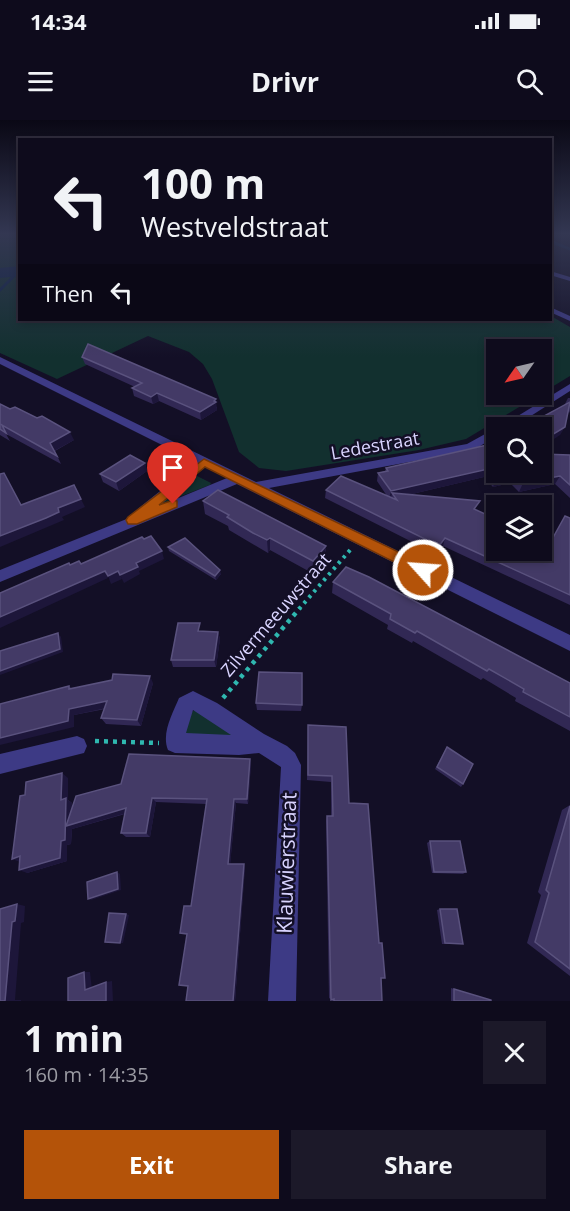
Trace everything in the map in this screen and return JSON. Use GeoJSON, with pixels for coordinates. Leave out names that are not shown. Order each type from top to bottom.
{"type":"FeatureCollection","features":[{"type":"Feature","properties":{"kind":"street"},"geometry":{"type":"LineString","coordinates":[[552,310],[570,319]]}},
{"type":"Feature","properties":{"kind":"street"},"geometry":{"type":"LineString","coordinates":[[0,360],[570,642]]}},
{"type":"Feature","properties":{"kind":"street"},"geometry":{"type":"LineString","coordinates":[[521,417],[570,387]]}},
{"type":"Feature","properties":{"kind":"street","name":"Ledestraat"},"geometry":{"type":"LineString","coordinates":[[255,486],[470,447],[486,437]]}},
{"type":"Feature","properties":{"kind":"street"},"geometry":{"type":"LineString","coordinates":[[132,520],[204,462]]}},
{"type":"Feature","properties":{"kind":"street"},"geometry":{"type":"LineString","coordinates":[[0,576],[132,520],[237,479]]}},
{"type":"Feature","properties":{"kind":"street"},"geometry":{"type":"LineString","coordinates":[[194,700],[259,742],[239,745],[175,743],[177,729],[186,704],[194,700]]}},
{"type":"Feature","properties":{"kind":"street","name":"Klauwierstraat"},"geometry":{"type":"LineString","coordinates":[[259,742],[286,756],[291,765],[282,1001]]}},
{"type":"Feature","properties":{"kind":"street"},"geometry":{"type":"LineString","coordinates":[[0,764],[77,746]]}},
{"type":"Feature","properties":{"kind":"path","name":"Zilvermeeuwstraat"},"geometry":{"type":"LineString","coordinates":[[212,710],[360,539]]}},
{"type":"Feature","properties":{"kind":"path"},"geometry":{"type":"LineString","coordinates":[[77,746],[91,741],[175,743]]}},
{"type":"Feature","properties":{"kind":"green space"},"geometry":{"type":"Polygon","coordinates":[[[0,275],[18,275],[18,321],[552,321],[552,317],[570,327],[570,376],[552,387],[552,339],[486,339],[486,405],[522,405],[502,417],[486,417],[486,427],[466,439],[419,450],[286,471],[259,468],[239,452],[212,379],[203,364],[189,352],[148,336],[57,379],[0,353],[0,275]]]}},
{"type":"Feature","properties":{"kind":"green space"},"geometry":{"type":"Polygon","coordinates":[[[197,476],[211,483],[210,485],[158,505],[193,477],[197,476]]]}},
{"type":"Feature","properties":{"kind":"green space"},"geometry":{"type":"Polygon","coordinates":[[[195,710],[235,733],[226,739],[184,733],[190,713],[195,710]]]}},
{"type":"Feature","properties":{"kind":"building"},"geometry":{"type":"Polygon","coordinates":[[[88,344],[216,399],[214,401],[216,402],[200,412],[157,393],[151,397],[132,388],[142,383],[82,357],[88,344]]]}},
{"type":"Feature","properties":{"kind":"building"},"geometry":{"type":"Polygon","coordinates":[[[570,402],[565,427],[552,435],[552,417],[542,417],[570,402]]]}},
{"type":"Feature","properties":{"kind":"building"},"geometry":{"type":"Polygon","coordinates":[[[0,404],[10,409],[15,407],[37,418],[42,416],[70,432],[50,443],[57,456],[2,425],[6,433],[0,429],[0,404]]]}},
{"type":"Feature","properties":{"kind":"building"},"geometry":{"type":"Polygon","coordinates":[[[486,445],[486,469],[391,491],[378,473],[388,471],[386,468],[486,445]]]}},
{"type":"Feature","properties":{"kind":"building"},"geometry":{"type":"Polygon","coordinates":[[[552,454],[570,455],[570,485],[560,476],[552,478],[552,454]]]}},
{"type":"Feature","properties":{"kind":"building"},"geometry":{"type":"Polygon","coordinates":[[[130,455],[145,463],[116,482],[100,474],[130,455]]]}},
{"type":"Feature","properties":{"kind":"building"},"geometry":{"type":"Polygon","coordinates":[[[4,473],[21,505],[74,485],[81,499],[58,508],[59,512],[46,518],[0,536],[0,474],[4,473]]]}},
{"type":"Feature","properties":{"kind":"building"},"geometry":{"type":"Polygon","coordinates":[[[341,476],[397,500],[392,493],[480,501],[474,509],[486,514],[486,557],[445,538],[439,546],[326,490],[341,476]]]}},
{"type":"Feature","properties":{"kind":"building"},"geometry":{"type":"Polygon","coordinates":[[[218,490],[326,546],[313,561],[270,538],[267,540],[253,533],[227,517],[229,515],[203,501],[218,490]]]}},
{"type":"Feature","properties":{"kind":"building"},"geometry":{"type":"Polygon","coordinates":[[[565,516],[570,518],[570,595],[495,561],[552,561],[552,539],[565,516]]]}},
{"type":"Feature","properties":{"kind":"building"},"geometry":{"type":"Polygon","coordinates":[[[151,536],[162,551],[136,563],[138,567],[120,575],[118,571],[108,576],[105,571],[0,617],[0,593],[69,563],[70,565],[79,561],[81,564],[142,537],[144,539],[151,536]]]}},
{"type":"Feature","properties":{"kind":"building"},"geometry":{"type":"Polygon","coordinates":[[[185,538],[220,570],[215,576],[168,547],[185,538]]]}},
{"type":"Feature","properties":{"kind":"building"},"geometry":{"type":"Polygon","coordinates":[[[346,567],[570,683],[570,717],[523,692],[524,689],[489,669],[487,671],[417,631],[415,633],[390,619],[391,614],[333,582],[346,567]]]}},
{"type":"Feature","properties":{"kind":"building"},"geometry":{"type":"Polygon","coordinates":[[[178,623],[200,623],[198,631],[218,632],[214,660],[171,660],[178,623]]]}},
{"type":"Feature","properties":{"kind":"building"},"geometry":{"type":"Polygon","coordinates":[[[58,633],[60,649],[0,671],[0,651],[58,633]]]}},
{"type":"Feature","properties":{"kind":"building"},"geometry":{"type":"Polygon","coordinates":[[[259,672],[302,673],[302,705],[256,703],[259,672]]]}},
{"type":"Feature","properties":{"kind":"building"},"geometry":{"type":"Polygon","coordinates":[[[113,674],[150,676],[137,720],[101,718],[107,701],[69,709],[68,721],[0,738],[0,704],[69,686],[69,689],[112,680],[113,674]]]}},
{"type":"Feature","properties":{"kind":"building"},"geometry":{"type":"Polygon","coordinates":[[[308,725],[346,727],[349,803],[368,804],[379,943],[382,943],[385,978],[381,978],[382,1001],[331,1000],[327,816],[333,816],[332,776],[308,775],[308,725]]]}},
{"type":"Feature","properties":{"kind":"building"},"geometry":{"type":"Polygon","coordinates":[[[447,747],[473,764],[463,784],[437,767],[447,747]]]}},
{"type":"Feature","properties":{"kind":"building"},"geometry":{"type":"Polygon","coordinates":[[[129,754],[250,759],[247,799],[234,799],[228,864],[244,864],[233,1001],[186,1001],[188,986],[179,985],[187,934],[180,933],[184,906],[191,906],[207,799],[152,798],[146,833],[121,833],[126,808],[66,826],[76,796],[121,784],[129,754]]]}},
{"type":"Feature","properties":{"kind":"building"},"geometry":{"type":"Polygon","coordinates":[[[62,773],[61,800],[66,798],[65,840],[61,841],[60,858],[19,870],[20,856],[12,859],[20,796],[25,795],[26,782],[62,773]]]}},
{"type":"Feature","properties":{"kind":"building"},"geometry":{"type":"Polygon","coordinates":[[[570,806],[570,969],[535,942],[549,893],[546,890],[570,806]]]}},
{"type":"Feature","properties":{"kind":"building"},"geometry":{"type":"Polygon","coordinates":[[[430,841],[460,841],[466,872],[434,872],[430,841]]]}},
{"type":"Feature","properties":{"kind":"building"},"geometry":{"type":"Polygon","coordinates":[[[117,872],[118,889],[88,899],[87,882],[117,872]]]}},
{"type":"Feature","properties":{"kind":"building"},"geometry":{"type":"Polygon","coordinates":[[[17,904],[15,921],[12,922],[5,1001],[0,1001],[0,909],[17,904]]]}},
{"type":"Feature","properties":{"kind":"building"},"geometry":{"type":"Polygon","coordinates":[[[440,909],[457,909],[463,944],[445,943],[440,909]]]}},
{"type":"Feature","properties":{"kind":"building"},"geometry":{"type":"Polygon","coordinates":[[[109,913],[126,914],[120,943],[105,942],[109,913]]]}},
{"type":"Feature","properties":{"kind":"building"},"geometry":{"type":"Polygon","coordinates":[[[84,972],[85,990],[106,982],[106,1001],[68,1001],[68,978],[84,972]]]}},
{"type":"Feature","properties":{"kind":"building"},"geometry":{"type":"Polygon","coordinates":[[[454,989],[491,1000],[491,1001],[454,1001],[454,989]]]}},
{"type":"Feature","properties":{"kind":"waterway"},"geometry":{"type":"LineString","coordinates":[[0,290],[15,275]]}},
{"type":"Feature","properties":{"kind":"route"},"geometry":{"type":"LineString","coordinates":[[173,504],[132,520],[204,462],[423,570]]}}]}
